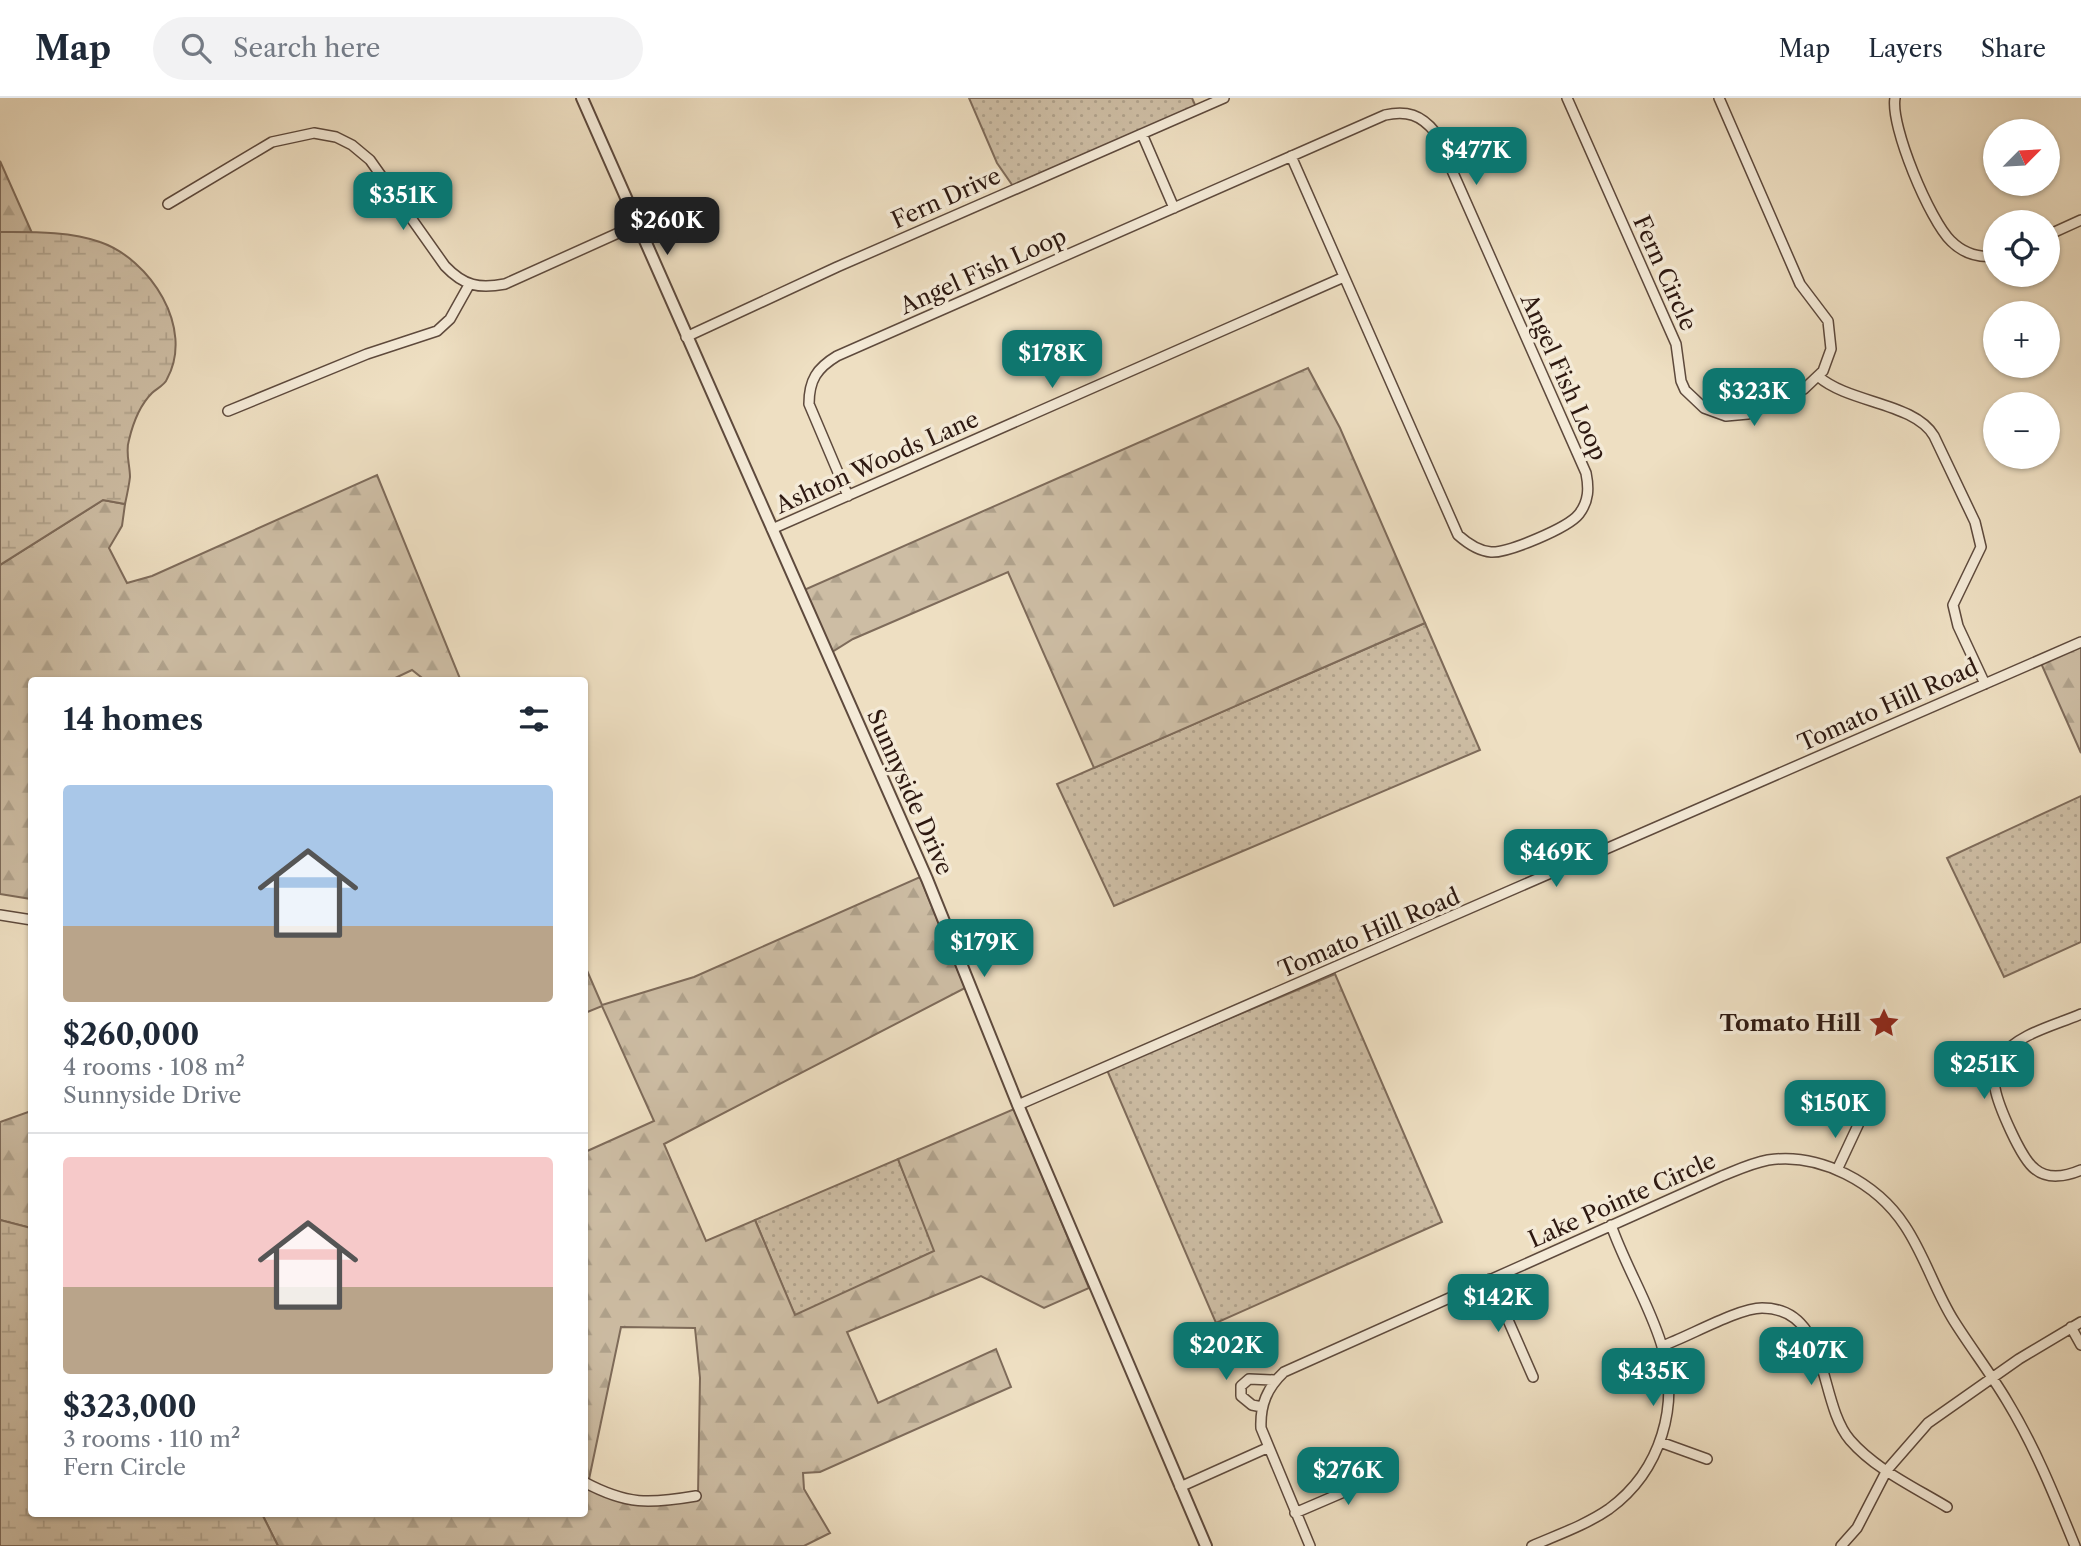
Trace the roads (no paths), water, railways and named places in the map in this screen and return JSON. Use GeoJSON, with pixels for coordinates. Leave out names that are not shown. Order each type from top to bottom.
{"type":"FeatureCollection","features":[{"type":"Feature","properties":{"kind":"street","name":"Sunnyside Drive"},"geometry":{"type":"LineString","coordinates":[[582,98],[927,879],[1018,1105],[1206,1546]]}},
{"type":"Feature","properties":{"kind":"street","name":"Fern Drive"},"geometry":{"type":"LineString","coordinates":[[686,337],[825,272],[1224,98]]}},
{"type":"Feature","properties":{"kind":"street","name":"Fern Circle"},"geometry":{"type":"LineString","coordinates":[[1567,98],[1676,344],[1681,381],[1692,399],[1716,414],[1737,416],[1804,389],[1819,377]]}},
{"type":"Feature","properties":{"kind":"street"},"geometry":{"type":"LineString","coordinates":[[1719,98],[1800,284],[1828,321],[1831,349],[1819,377],[1842,391],[1924,422],[1934,436],[1980,536],[1979,555],[1953,605],[1958,626],[1985,684]]}},
{"type":"Feature","properties":{"kind":"street"},"geometry":{"type":"LineString","coordinates":[[1895,98],[1893,117],[1937,224],[1951,241],[1969,253],[1983,255]]}},
{"type":"Feature","properties":{"kind":"street","name":"Angel Fish Loop"},"geometry":{"type":"LineString","coordinates":[[848,496],[809,404],[809,387],[823,364],[1291,156],[1385,115],[1399,112],[1413,113],[1426,121],[1435,132],[1586,473],[1587,499],[1578,515],[1567,523],[1505,551],[1478,550],[1458,535],[1291,156]]}},
{"type":"Feature","properties":{"kind":"street"},"geometry":{"type":"LineString","coordinates":[[168,204],[272,142],[314,133],[336,137],[352,145],[370,160],[445,266],[458,279],[469,285],[489,287],[505,284],[636,225]]}},
{"type":"Feature","properties":{"kind":"street"},"geometry":{"type":"LineString","coordinates":[[1142,134],[1174,208]]}},
{"type":"Feature","properties":{"kind":"street"},"geometry":{"type":"LineString","coordinates":[[2060,230],[2081,220]]}},
{"type":"Feature","properties":{"kind":"street","name":"Ashton Woods Lane"},"geometry":{"type":"LineString","coordinates":[[772,529],[1343,276]]}},
{"type":"Feature","properties":{"kind":"street"},"geometry":{"type":"LineString","coordinates":[[228,411],[367,354],[437,331],[450,319],[469,285]]}},
{"type":"Feature","properties":{"kind":"street","name":"Tomato Hill Road"},"geometry":{"type":"LineString","coordinates":[[1018,1105],[2081,642]]}},
{"type":"Feature","properties":{"kind":"street"},"geometry":{"type":"LineString","coordinates":[[0,915],[28,919]]}},
{"type":"Feature","properties":{"kind":"street"},"geometry":{"type":"LineString","coordinates":[[2081,1014],[2008,1048],[1999,1059],[1994,1073],[2000,1101],[2025,1158],[2034,1169],[2059,1177],[2081,1170]]}},
{"type":"Feature","properties":{"kind":"street"},"geometry":{"type":"LineString","coordinates":[[1837,1170],[1859,1123]]}},
{"type":"Feature","properties":{"kind":"street","name":"Lake Pointe Circle"},"geometry":{"type":"LineString","coordinates":[[1275,1380],[1294,1365],[1758,1163],[1783,1159],[1837,1170],[1869,1187],[1891,1207],[1916,1245],[1953,1319],[2028,1438],[2076,1546]]}},
{"type":"Feature","properties":{"kind":"street"},"geometry":{"type":"LineString","coordinates":[[1532,1546],[1591,1520],[1621,1499],[1643,1474],[1660,1442],[1668,1402],[1662,1346],[1611,1225]]}},
{"type":"Feature","properties":{"kind":"street"},"geometry":{"type":"LineString","coordinates":[[1490,1279],[1533,1377]]}},
{"type":"Feature","properties":{"kind":"street"},"geometry":{"type":"LineString","coordinates":[[1662,1346],[1755,1308],[1788,1314],[1804,1327],[1815,1346],[1840,1426],[1858,1448],[1887,1470],[1947,1507]]}},
{"type":"Feature","properties":{"kind":"street"},"geometry":{"type":"LineString","coordinates":[[1841,1546],[1857,1528],[1887,1470],[1928,1423],[1992,1378],[2081,1322]]}},
{"type":"Feature","properties":{"kind":"street"},"geometry":{"type":"LineString","coordinates":[[2071,1326],[2081,1345]]}},
{"type":"Feature","properties":{"kind":"street"},"geometry":{"type":"LineString","coordinates":[[1262,1407],[1246,1401],[1241,1396],[1241,1386],[1249,1380],[1275,1380],[1262,1407],[1261,1428],[1267,1448],[1310,1546]]}},
{"type":"Feature","properties":{"kind":"street"},"geometry":{"type":"LineString","coordinates":[[1660,1442],[1707,1459]]}},
{"type":"Feature","properties":{"kind":"street"},"geometry":{"type":"LineString","coordinates":[[1180,1487],[1267,1448]]}},
{"type":"Feature","properties":{"kind":"street"},"geometry":{"type":"LineString","coordinates":[[1295,1513],[1388,1473]]}},
{"type":"Feature","properties":{"kind":"street"},"geometry":{"type":"LineString","coordinates":[[588,1484],[628,1501],[656,1503],[696,1496]]}},
{"type":"Feature","properties":{"kind":"place","name":"Tomato Hill"},"geometry":{"type":"Point","coordinates":[1884,1023]}}]}
